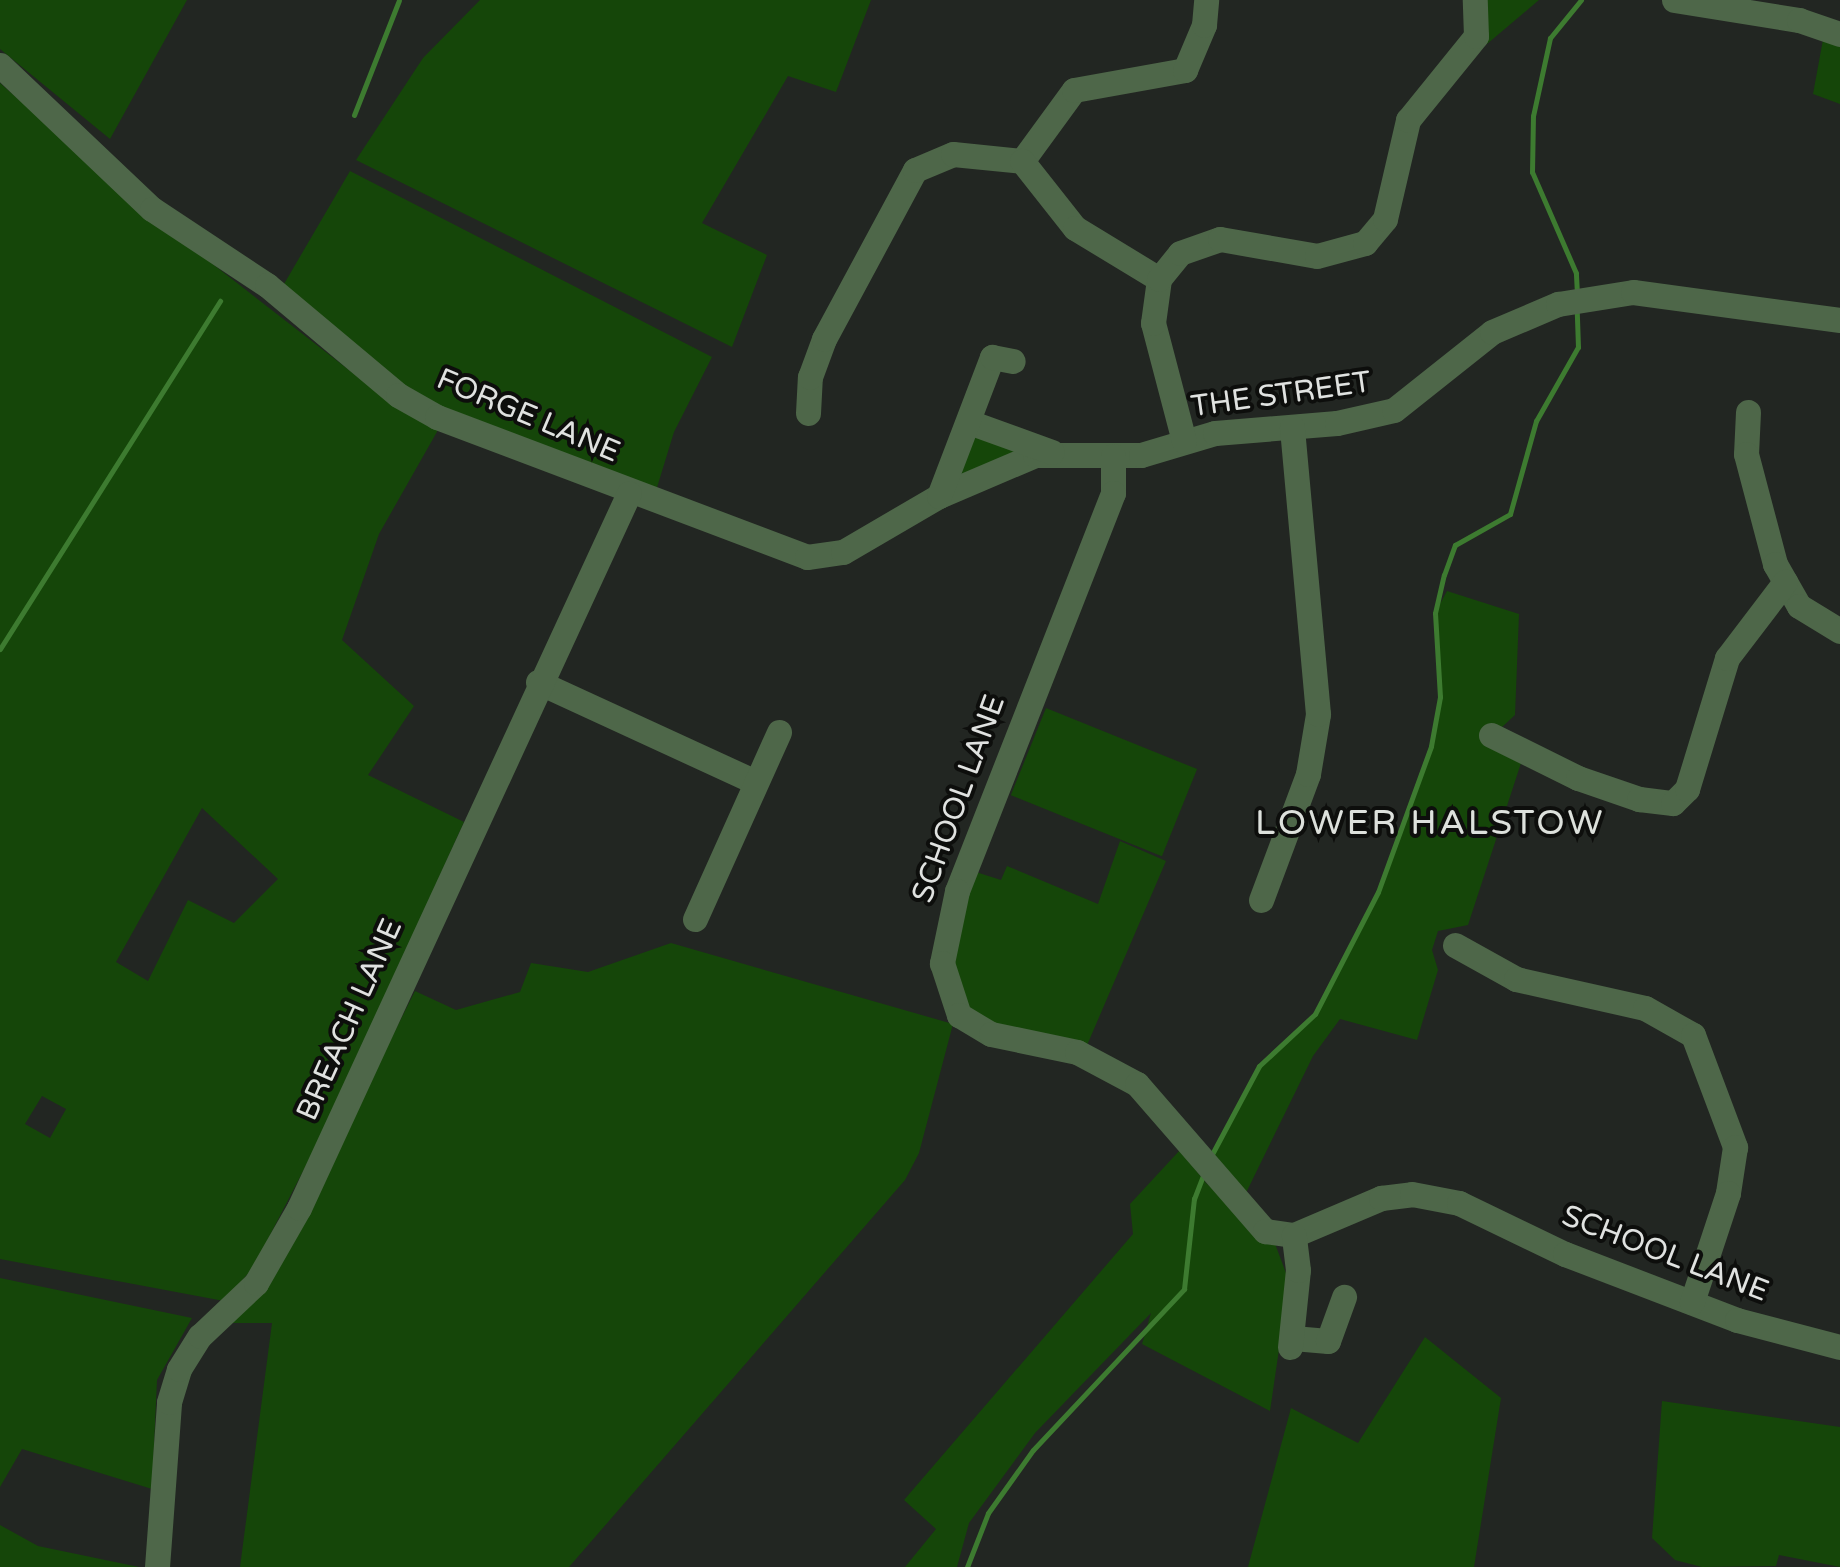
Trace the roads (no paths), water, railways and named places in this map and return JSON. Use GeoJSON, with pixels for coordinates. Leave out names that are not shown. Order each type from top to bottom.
{"type":"FeatureCollection","features":[{"type":"Feature","properties":{"kind":"street"},"geometry":{"type":"LineString","coordinates":[[1022,160],[1074,90],[1185,70],[1204,25],[1206,0]]}},
{"type":"Feature","properties":{"kind":"street"},"geometry":{"type":"LineString","coordinates":[[1184,441],[1153,324],[1159,279],[1180,253],[1220,239],[1317,256],[1365,244],[1385,219],[1408,120],[1459,65],[1476,36],[1474,0]]}},
{"type":"Feature","properties":{"kind":"street"},"geometry":{"type":"LineString","coordinates":[[1674,0],[1799,20],[1840,34]]}},
{"type":"Feature","properties":{"kind":"street","name":"FORGE LANE"},"geometry":{"type":"LineString","coordinates":[[0,65],[152,209],[267,286],[398,395],[437,417],[629,493],[812,557],[849,549],[939,496],[1035,455],[1057,454]]}},
{"type":"Feature","properties":{"kind":"street"},"geometry":{"type":"LineString","coordinates":[[808,413],[810,376],[824,339],[915,170],[953,154],[1022,160],[1075,228],[1159,279]]}},
{"type":"Feature","properties":{"kind":"street","name":"THE STREET"},"geometry":{"type":"LineString","coordinates":[[1057,454],[1112,456],[1252,427],[1292,427],[1394,410],[1492,332],[1558,304],[1597,296],[1658,294],[1840,320]]}},
{"type":"Feature","properties":{"kind":"street"},"geometry":{"type":"LineString","coordinates":[[939,496],[992,358],[1013,361]]}},
{"type":"Feature","properties":{"kind":"street"},"geometry":{"type":"LineString","coordinates":[[1748,412],[1746,454],[1758,506],[1785,582],[1799,606],[1840,631]]}},
{"type":"Feature","properties":{"kind":"street"},"geometry":{"type":"LineString","coordinates":[[969,422],[1057,454]]}},
{"type":"Feature","properties":{"kind":"street"},"geometry":{"type":"LineString","coordinates":[[1261,900],[1308,774],[1318,714],[1292,427]]}},
{"type":"Feature","properties":{"kind":"street","name":"SCHOOL LANE"},"geometry":{"type":"LineString","coordinates":[[1112,456],[1113,493],[961,878],[942,967],[954,1008],[970,1026],[1077,1052],[1137,1084],[1265,1231],[1294,1235],[1381,1198],[1412,1194],[1459,1203],[1565,1254],[1692,1302],[1840,1347]]}},
{"type":"Feature","properties":{"kind":"street","name":"BREACH LANE"},"geometry":{"type":"LineString","coordinates":[[157,1567],[168,1402],[180,1369],[200,1336],[256,1283],[299,1208],[538,682],[629,493]]}},
{"type":"Feature","properties":{"kind":"street"},"geometry":{"type":"LineString","coordinates":[[1491,735],[1578,778],[1639,799],[1673,802],[1687,789],[1726,658],[1785,582]]}},
{"type":"Feature","properties":{"kind":"street"},"geometry":{"type":"LineString","coordinates":[[538,682],[755,782]]}},
{"type":"Feature","properties":{"kind":"street"},"geometry":{"type":"LineString","coordinates":[[695,919],[779,732]]}},
{"type":"Feature","properties":{"kind":"street"},"geometry":{"type":"LineString","coordinates":[[1455,946],[1516,979],[1645,1008],[1693,1036],[1734,1146],[1728,1193],[1692,1302]]}},
{"type":"Feature","properties":{"kind":"street"},"geometry":{"type":"LineString","coordinates":[[1294,1235],[1291,1342],[1328,1340],[1344,1298]]}},
{"type":"Feature","properties":{"kind":"waterway"},"geometry":{"type":"LineString","coordinates":[[354,115],[399,0]]}},
{"type":"Feature","properties":{"kind":"waterway"},"geometry":{"type":"LineString","coordinates":[[1577,294],[1576,273],[1532,172],[1533,116],[1550,38],[1581,0]]}},
{"type":"Feature","properties":{"kind":"waterway"},"geometry":{"type":"LineString","coordinates":[[0,649],[220,301]]}},
{"type":"Feature","properties":{"kind":"waterway"},"geometry":{"type":"LineString","coordinates":[[1211,1156],[1259,1066],[1315,1014],[1378,892],[1431,746],[1440,697],[1435,613],[1444,575],[1455,545],[1510,514],[1536,421],[1578,347],[1577,310]]}},
{"type":"Feature","properties":{"kind":"waterway"},"geometry":{"type":"LineString","coordinates":[[967,1567],[988,1513],[1033,1450],[1184,1289],[1194,1199],[1203,1176]]}},
{"type":"Feature","properties":{"kind":"district","name":"LOWER HALSTOW"},"geometry":{"type":"Point","coordinates":[1430,823]}}]}
